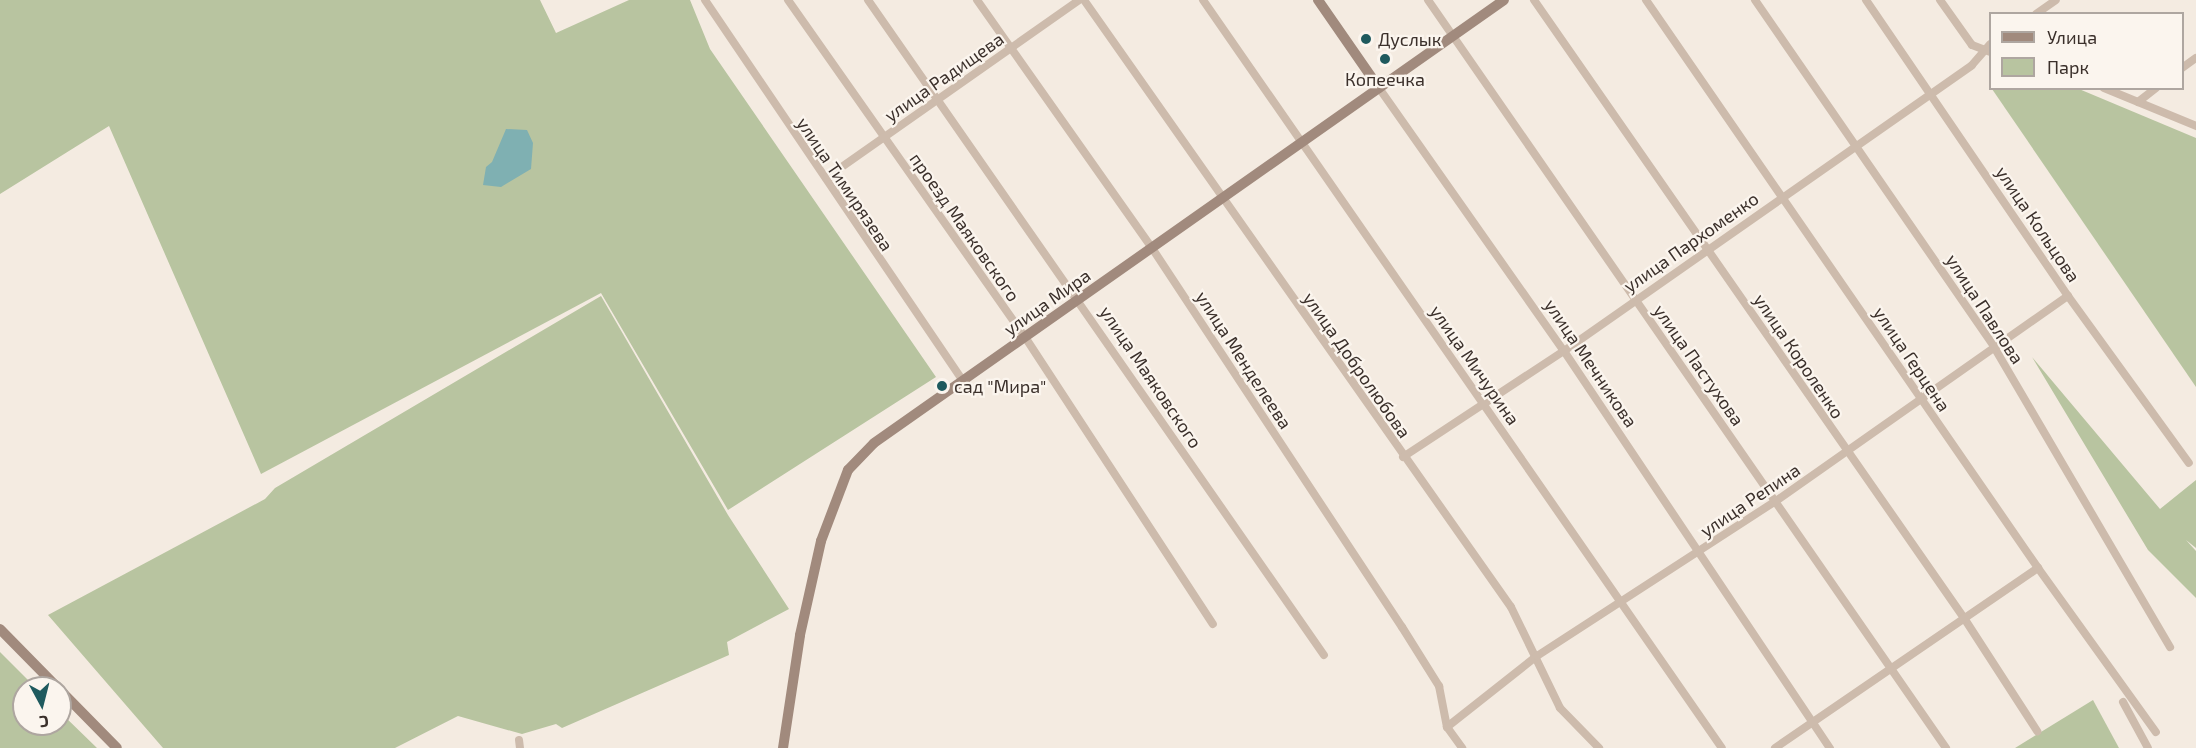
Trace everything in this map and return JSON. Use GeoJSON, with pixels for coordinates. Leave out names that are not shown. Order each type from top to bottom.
{"type":"FeatureCollection","features":[{"type":"Feature","properties":{"kind":"main road","name":"улица Мечникова"},"geometry":{"type":"LineString","coordinates":[[1318,0],[1378,88]]}},
{"type":"Feature","properties":{"kind":"main road","name":"улица Мира"},"geometry":{"type":"LineString","coordinates":[[783,748],[800,635],[821,541],[848,470],[874,443],[964,383],[1025,337],[1504,0]]}},
{"type":"Feature","properties":{"kind":"main road"},"geometry":{"type":"LineString","coordinates":[[0,629],[46,676]]}},
{"type":"Feature","properties":{"kind":"main road"},"geometry":{"type":"LineString","coordinates":[[72,702],[117,748]]}},
{"type":"Feature","properties":{"kind":"street","name":"улица Тимирязева"},"geometry":{"type":"LineString","coordinates":[[705,0],[964,383]]}},
{"type":"Feature","properties":{"kind":"street","name":"проезд Маяковского"},"geometry":{"type":"LineString","coordinates":[[788,0],[1025,337],[1213,624]]}},
{"type":"Feature","properties":{"kind":"street","name":"улица Маяковского"},"geometry":{"type":"LineString","coordinates":[[868,0],[1080,300],[1324,655]]}},
{"type":"Feature","properties":{"kind":"street","name":"улица Менделеева"},"geometry":{"type":"LineString","coordinates":[[977,0],[1152,248],[1439,686],[1447,727],[1462,748]]}},
{"type":"Feature","properties":{"kind":"street","name":"улица Радищева"},"geometry":{"type":"LineString","coordinates":[[826,178],[1079,0]]}},
{"type":"Feature","properties":{"kind":"street","name":"улица Добролюбова"},"geometry":{"type":"LineString","coordinates":[[1084,0],[1402,457],[1512,607],[1560,708],[1599,748]]}},
{"type":"Feature","properties":{"kind":"street","name":"улица Мичурина"},"geometry":{"type":"LineString","coordinates":[[1203,0],[1623,602],[1722,748]]}},
{"type":"Feature","properties":{"kind":"street","name":"улица Пастухова"},"geometry":{"type":"LineString","coordinates":[[1428,0],[1946,748]]}},
{"type":"Feature","properties":{"kind":"street","name":"улица Короленко"},"geometry":{"type":"LineString","coordinates":[[1534,0],[1964,618],[2037,731]]}},
{"type":"Feature","properties":{"kind":"street","name":"улица Герцена"},"geometry":{"type":"LineString","coordinates":[[1646,0],[1784,196],[2038,568],[2156,732]]}},
{"type":"Feature","properties":{"kind":"street","name":"улица Павлова"},"geometry":{"type":"LineString","coordinates":[[1755,0],[1994,347],[2170,647]]}},
{"type":"Feature","properties":{"kind":"street","name":"улица Кольцова"},"geometry":{"type":"LineString","coordinates":[[1866,0],[1931,92],[2068,296],[2189,463]]}},
{"type":"Feature","properties":{"kind":"street"},"geometry":{"type":"LineString","coordinates":[[1940,0],[1972,45],[1989,52]]}},
{"type":"Feature","properties":{"kind":"street"},"geometry":{"type":"LineString","coordinates":[[2039,12],[2056,0]]}},
{"type":"Feature","properties":{"kind":"street","name":"улица Пархоменко"},"geometry":{"type":"LineString","coordinates":[[1402,457],[1564,351],[1856,144],[1972,65],[1981,50],[1989,45]]}},
{"type":"Feature","properties":{"kind":"street","name":"улица Мечникова"},"geometry":{"type":"LineString","coordinates":[[1378,88],[1564,351],[1698,553],[1815,719],[1830,748]]}},
{"type":"Feature","properties":{"kind":"street"},"geometry":{"type":"LineString","coordinates":[[2109,90],[2196,126]]}},
{"type":"Feature","properties":{"kind":"street"},"geometry":{"type":"LineString","coordinates":[[2138,102],[2153,90]]}},
{"type":"Feature","properties":{"kind":"street","name":"улица Репина"},"geometry":{"type":"LineString","coordinates":[[1447,727],[1537,656],[1848,453],[2068,296]]}},
{"type":"Feature","properties":{"kind":"street"},"geometry":{"type":"LineString","coordinates":[[1775,748],[2038,568]]}},
{"type":"Feature","properties":{"kind":"street"},"geometry":{"type":"LineString","coordinates":[[2122,702],[2148,748]]}},
{"type":"Feature","properties":{"kind":"green space"},"geometry":{"type":"Polygon","coordinates":[[[0,0],[540,0],[556,33],[629,0],[690,0],[710,49],[936,377],[728,510],[601,293],[261,474],[109,126],[0,194],[0,0]]]}},
{"type":"Feature","properties":{"kind":"green space"},"geometry":{"type":"Polygon","coordinates":[[[1993,90],[2081,90],[2196,138],[2196,387],[1993,90]]]}},
{"type":"Feature","properties":{"kind":"green space"},"geometry":{"type":"Polygon","coordinates":[[[601,296],[728,515],[789,609],[727,642],[729,655],[562,728],[556,724],[522,734],[458,716],[395,748],[163,748],[48,615],[265,499],[275,488],[601,296]]]}},
{"type":"Feature","properties":{"kind":"green space"},"geometry":{"type":"Polygon","coordinates":[[[2032,357],[2160,509],[2196,480],[2196,548],[2186,540],[2196,551],[2196,598],[2148,550],[2032,357]]]}},
{"type":"Feature","properties":{"kind":"green space"},"geometry":{"type":"Polygon","coordinates":[[[0,652],[24,676],[12,676],[12,736],[72,736],[72,724],[97,748],[0,748],[0,652]]]}},
{"type":"Feature","properties":{"kind":"green space"},"geometry":{"type":"Polygon","coordinates":[[[2093,700],[2119,748],[2015,748],[2093,700]]]}},
{"type":"Feature","properties":{"kind":"water"},"geometry":{"type":"Polygon","coordinates":[[[506,129],[527,130],[533,143],[531,169],[501,187],[483,185],[486,167],[492,162],[506,129]]]}},
{"type":"Feature","properties":{"kind":"place","name":"Дуслык"},"geometry":{"type":"Point","coordinates":[1366,39]}},
{"type":"Feature","properties":{"kind":"place","name":"Копеечка"},"geometry":{"type":"Point","coordinates":[1385,59]}},
{"type":"Feature","properties":{"kind":"place","name":"сад \"Мира\""},"geometry":{"type":"Point","coordinates":[942,386]}}]}
